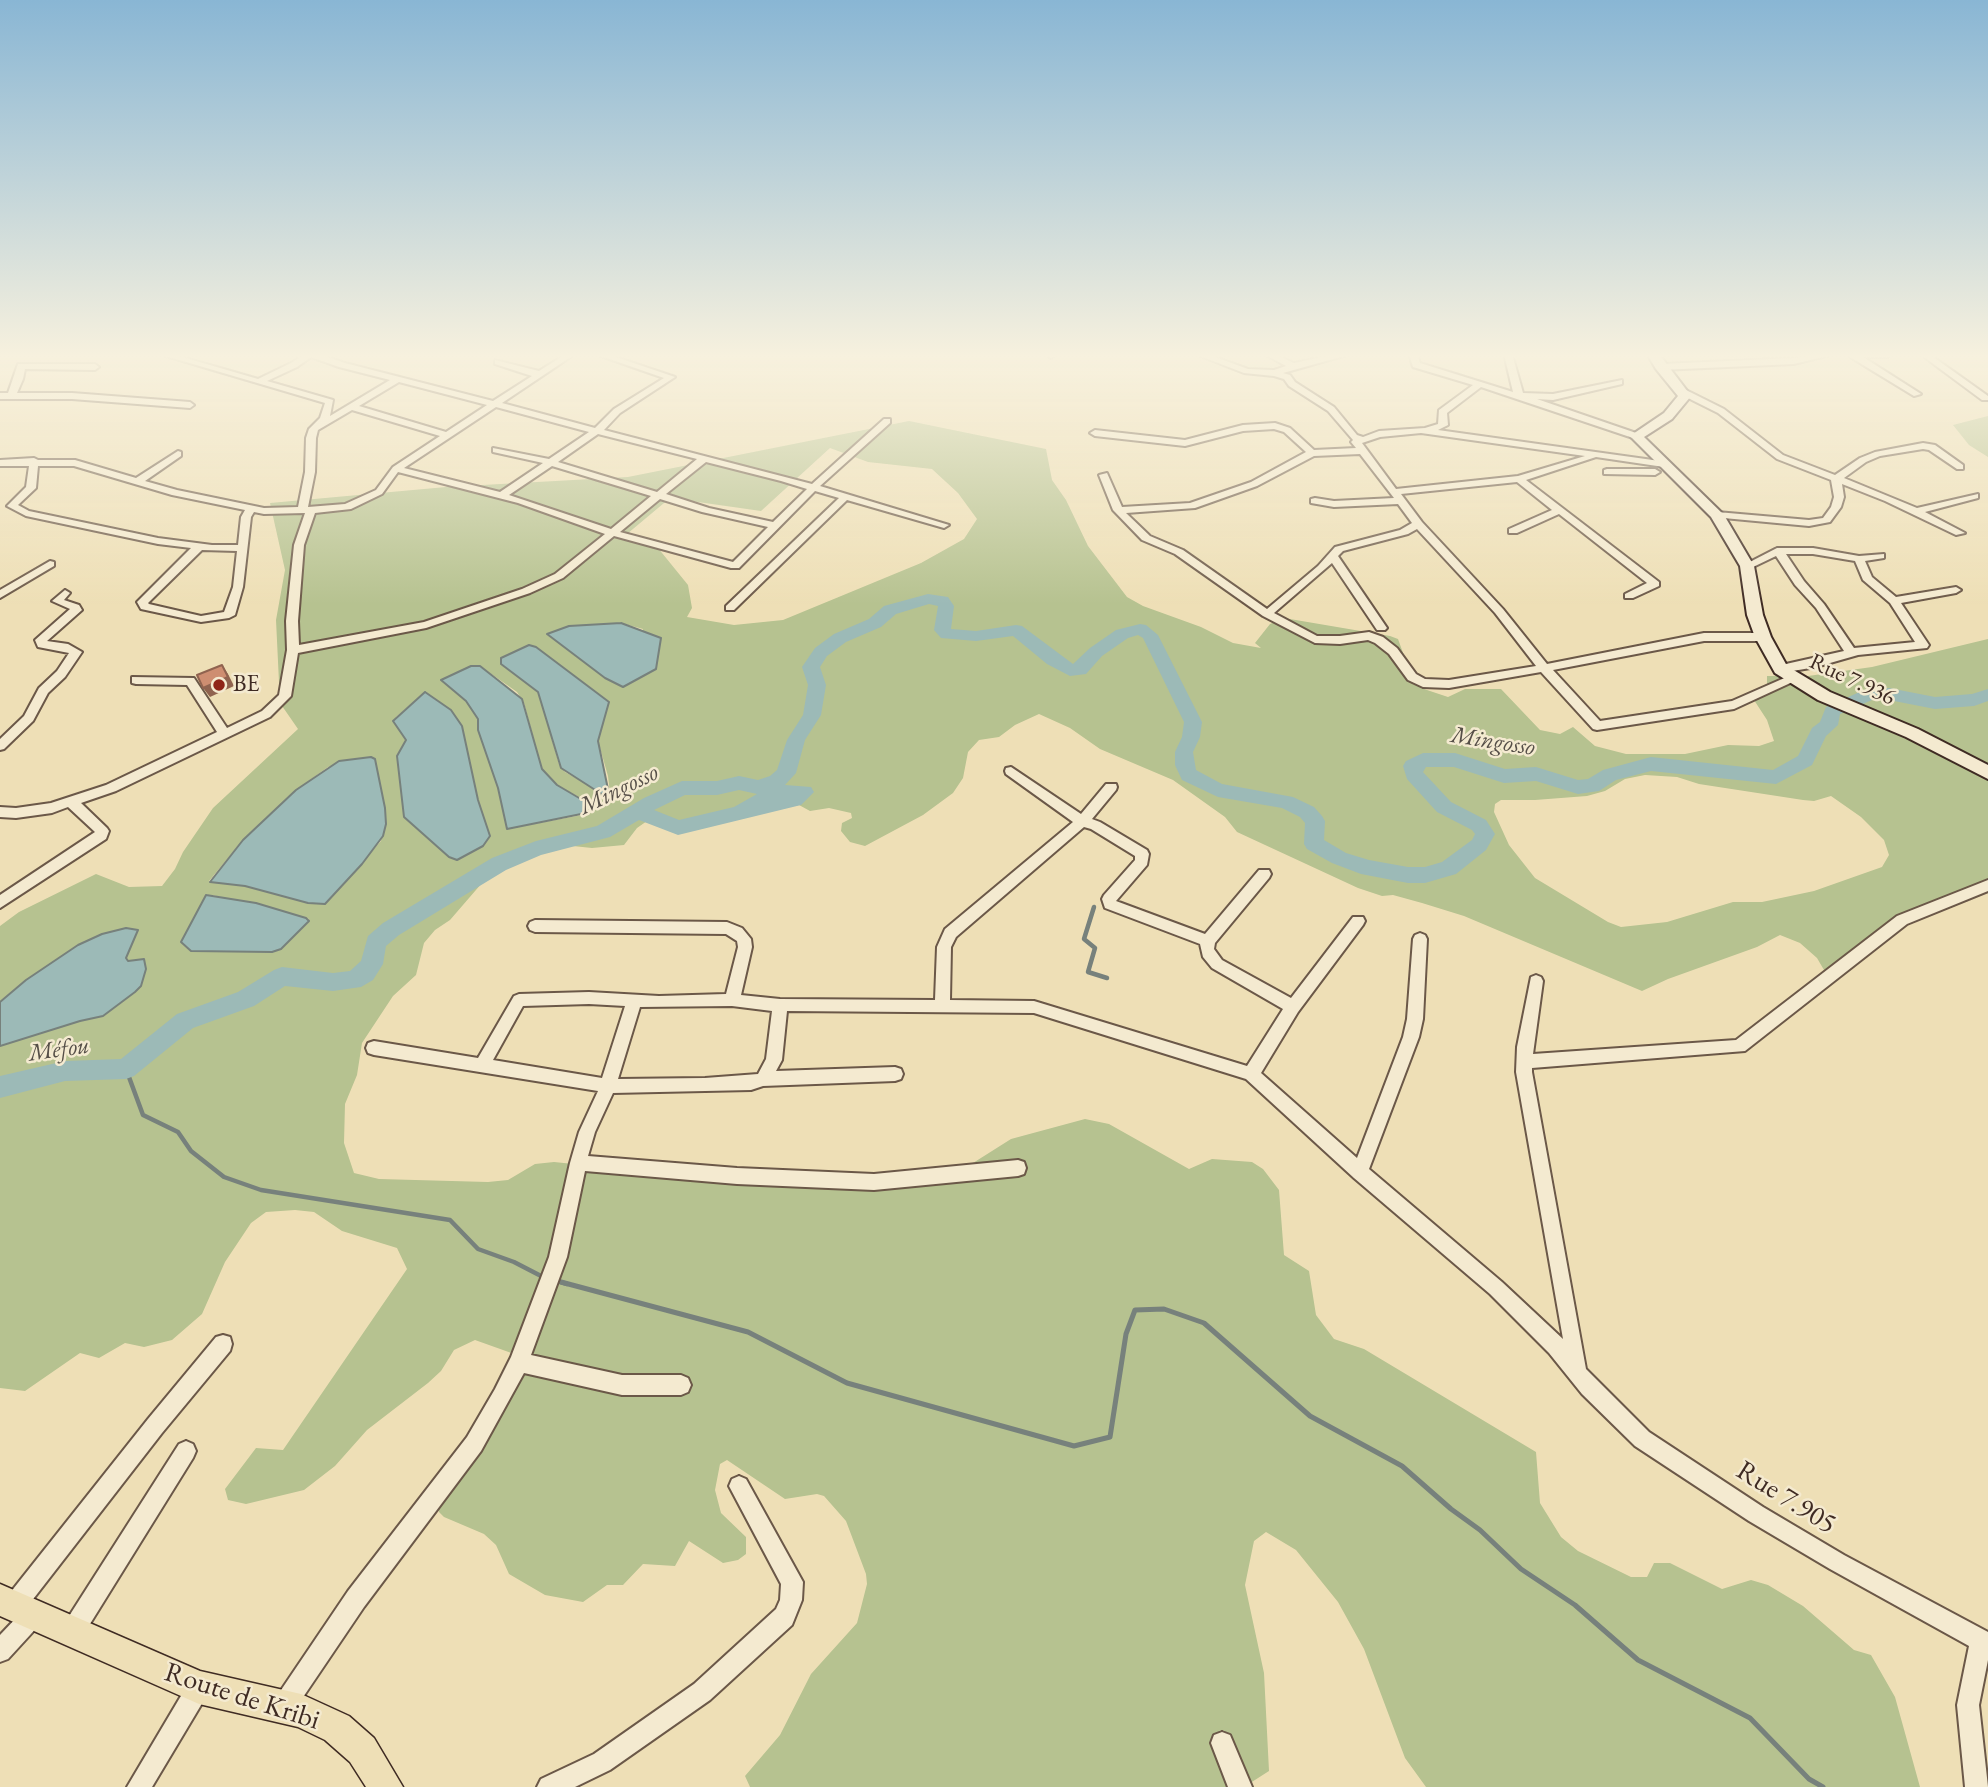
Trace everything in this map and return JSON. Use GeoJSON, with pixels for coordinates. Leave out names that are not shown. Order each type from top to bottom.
{"type":"FeatureCollection","features":[{"type":"Feature","properties":{"kind":"main road","name":"Route de Kribi"},"geometry":{"type":"LineString","coordinates":[[16,1607],[199,1687],[301,1711],[337,1728],[362,1750],[386,1787]]}},
{"type":"Feature","properties":{"kind":"street"},"geometry":{"type":"LineString","coordinates":[[311,437],[310,472],[304,510],[347,507],[364,500],[379,492],[396,469],[443,437]]}},
{"type":"Feature","properties":{"kind":"street"},"geometry":{"type":"LineString","coordinates":[[502,496],[587,437]]}},
{"type":"Feature","properties":{"kind":"street"},"geometry":{"type":"LineString","coordinates":[[624,437],[944,525]]}},
{"type":"Feature","properties":{"kind":"street"},"geometry":{"type":"LineString","coordinates":[[396,469],[502,496],[613,533],[735,566],[813,488],[869,437]]}},
{"type":"Feature","properties":{"kind":"street"},"geometry":{"type":"LineString","coordinates":[[1135,437],[1185,443],[1207,437]]}},
{"type":"Feature","properties":{"kind":"street"},"geometry":{"type":"LineString","coordinates":[[1295,437],[1312,453]]}},
{"type":"Feature","properties":{"kind":"street"},"geometry":{"type":"LineString","coordinates":[[1354,437],[1362,445],[1370,464],[1418,524],[1499,611],[1544,668],[1597,726],[1734,705],[1787,674],[1851,653],[1923,645],[1923,641],[1894,601],[1867,578],[1859,559]]}},
{"type":"Feature","properties":{"kind":"street"},"geometry":{"type":"LineString","coordinates":[[1118,510],[1179,508],[1219,499],[1312,453],[1362,445],[1385,437]]}},
{"type":"Feature","properties":{"kind":"street"},"geometry":{"type":"LineString","coordinates":[[1474,437],[1669,468]]}},
{"type":"Feature","properties":{"kind":"street","name":"Rue 7.936"},"geometry":{"type":"LineString","coordinates":[[1637,437],[1717,515],[1747,566],[1755,615],[1763,637],[1787,674],[1824,696],[1912,733],[1988,773]]}},
{"type":"Feature","properties":{"kind":"street"},"geometry":{"type":"LineString","coordinates":[[1755,437],[1780,457],[1960,533]]}},
{"type":"Feature","properties":{"kind":"street"},"geometry":{"type":"LineString","coordinates":[[1836,479],[1863,460],[1878,454],[1923,446],[1932,447],[1960,467]]}},
{"type":"Feature","properties":{"kind":"street"},"geometry":{"type":"LineString","coordinates":[[496,450],[549,462],[776,526]]}},
{"type":"Feature","properties":{"kind":"street"},"geometry":{"type":"LineString","coordinates":[[137,482],[178,454]]}},
{"type":"Feature","properties":{"kind":"street"},"geometry":{"type":"LineString","coordinates":[[1315,501],[1334,504],[1520,479],[1596,456]]}},
{"type":"Feature","properties":{"kind":"street"},"geometry":{"type":"LineString","coordinates":[[293,650],[426,625],[526,592],[559,576],[702,460]]}},
{"type":"Feature","properties":{"kind":"street"},"geometry":{"type":"LineString","coordinates":[[34,461],[31,488],[13,508],[99,530],[201,546],[241,548]]}},
{"type":"Feature","properties":{"kind":"street"},"geometry":{"type":"LineString","coordinates":[[0,463],[75,463],[166,491],[252,508],[311,510]]}},
{"type":"Feature","properties":{"kind":"street"},"geometry":{"type":"LineString","coordinates":[[1607,472],[1669,468]]}},
{"type":"Feature","properties":{"kind":"street"},"geometry":{"type":"LineString","coordinates":[[1104,475],[1118,510],[1146,538],[1200,565],[1267,614],[1315,639],[1374,637],[1393,651],[1412,677],[1423,683],[1449,684],[1704,637],[1763,637]]}},
{"type":"Feature","properties":{"kind":"street"},"geometry":{"type":"LineString","coordinates":[[1520,479],[1655,584],[1629,596]]}},
{"type":"Feature","properties":{"kind":"street"},"geometry":{"type":"LineString","coordinates":[[1717,515],[1809,523],[1826,520],[1836,507],[1839,497],[1836,479]]}},
{"type":"Feature","properties":{"kind":"street"},"geometry":{"type":"LineString","coordinates":[[1915,512],[1975,496]]}},
{"type":"Feature","properties":{"kind":"street"},"geometry":{"type":"LineString","coordinates":[[730,608],[845,497]]}},
{"type":"Feature","properties":{"kind":"street"},"geometry":{"type":"LineString","coordinates":[[201,546],[142,602],[145,607],[201,619],[229,615],[237,587],[246,517],[252,508]]}},
{"type":"Feature","properties":{"kind":"street"},"geometry":{"type":"LineString","coordinates":[[0,812],[16,813],[71,802],[111,788],[265,714],[285,696],[293,650],[292,621],[299,545],[311,510]]}},
{"type":"Feature","properties":{"kind":"street"},"geometry":{"type":"LineString","coordinates":[[1513,531],[1560,510]]}},
{"type":"Feature","properties":{"kind":"street"},"geometry":{"type":"LineString","coordinates":[[1267,614],[1322,568],[1339,549],[1404,532],[1418,524]]}},
{"type":"Feature","properties":{"kind":"street"},"geometry":{"type":"LineString","coordinates":[[1747,566],[1777,551],[1812,551],[1859,559],[1880,556]]}},
{"type":"Feature","properties":{"kind":"street"},"geometry":{"type":"LineString","coordinates":[[1777,551],[1820,606],[1851,653]]}},
{"type":"Feature","properties":{"kind":"street"},"geometry":{"type":"LineString","coordinates":[[1333,556],[1381,628]]}},
{"type":"Feature","properties":{"kind":"street"},"geometry":{"type":"LineString","coordinates":[[0,595],[50,564]]}},
{"type":"Feature","properties":{"kind":"street"},"geometry":{"type":"LineString","coordinates":[[1894,601],[1956,590]]}},
{"type":"Feature","properties":{"kind":"street"},"geometry":{"type":"LineString","coordinates":[[0,746],[29,718],[43,691],[61,674],[76,652],[64,647],[42,644],[41,640],[76,610],[75,607],[57,601],[65,593]]}},
{"type":"Feature","properties":{"kind":"street"},"geometry":{"type":"LineString","coordinates":[[136,680],[190,681],[225,734]]}},
{"type":"Feature","properties":{"kind":"street"},"geometry":{"type":"LineString","coordinates":[[1011,771],[1082,822],[1095,825],[1144,857],[1109,899],[1110,904],[1208,941]]}},
{"type":"Feature","properties":{"kind":"street"},"geometry":{"type":"LineString","coordinates":[[942,1006],[944,947],[950,933],[1082,822],[1111,787]]}},
{"type":"Feature","properties":{"kind":"street"},"geometry":{"type":"LineString","coordinates":[[0,902],[101,835],[102,831],[71,802]]}},
{"type":"Feature","properties":{"kind":"street"},"geometry":{"type":"LineString","coordinates":[[1264,874],[1208,941],[1210,957],[1217,964],[1293,1007]]}},
{"type":"Feature","properties":{"kind":"street"},"geometry":{"type":"LineString","coordinates":[[1524,1062],[1739,1046],[1902,920],[1988,885]]}},
{"type":"Feature","properties":{"kind":"street"},"geometry":{"type":"LineString","coordinates":[[482,1066],[519,1000],[589,998],[634,1001],[732,1000],[780,1005],[1034,1007],[1251,1074],[1293,1007],[1358,921]]}},
{"type":"Feature","properties":{"kind":"street"},"geometry":{"type":"LineString","coordinates":[[535,926],[727,929],[737,932],[744,939],[745,947],[732,1000]]}},
{"type":"Feature","properties":{"kind":"street"},"geometry":{"type":"LineString","coordinates":[[1360,1172],[1413,1028],[1420,939]]}},
{"type":"Feature","properties":{"kind":"street"},"geometry":{"type":"LineString","coordinates":[[1536,981],[1524,1062],[1577,1370]]}},
{"type":"Feature","properties":{"kind":"street"},"geometry":{"type":"LineString","coordinates":[[283,1707],[356,1599],[474,1444],[519,1362],[562,1244],[587,1132],[608,1086],[634,1001]]}},
{"type":"Feature","properties":{"kind":"street"},"geometry":{"type":"LineString","coordinates":[[763,1079],[774,1060],[780,1005]]}},
{"type":"Feature","properties":{"kind":"street"},"geometry":{"type":"LineString","coordinates":[[374,1048],[608,1086],[751,1083],[763,1079],[895,1074]]}},
{"type":"Feature","properties":{"kind":"street","name":"Rue 7.905"},"geometry":{"type":"LineString","coordinates":[[1251,1074],[1360,1172],[1496,1288],[1642,1439],[1756,1514],[1837,1562],[1984,1642]]}},
{"type":"Feature","properties":{"kind":"street"},"geometry":{"type":"LineString","coordinates":[[578,1163],[737,1176],[874,1182],[1018,1168]]}},
{"type":"Feature","properties":{"kind":"street"},"geometry":{"type":"LineString","coordinates":[[0,1651],[16,1607],[155,1426],[223,1344]]}},
{"type":"Feature","properties":{"kind":"street"},"geometry":{"type":"LineString","coordinates":[[519,1362],[622,1385],[681,1385]]}},
{"type":"Feature","properties":{"kind":"street"},"geometry":{"type":"LineString","coordinates":[[72,1632],[186,1451]]}},
{"type":"Feature","properties":{"kind":"street"},"geometry":{"type":"LineString","coordinates":[[549,1787],[602,1762],[667,1718],[702,1692],[784,1617],[791,1600],[792,1582],[739,1486]]}},
{"type":"Feature","properties":{"kind":"street"},"geometry":{"type":"LineString","coordinates":[[1978,1787],[1968,1705],[1984,1642]]}},
{"type":"Feature","properties":{"kind":"street"},"geometry":{"type":"LineString","coordinates":[[139,1787],[199,1687]]}},
{"type":"Feature","properties":{"kind":"street"},"geometry":{"type":"LineString","coordinates":[[1222,1743],[1240,1787]]}},
{"type":"Feature","properties":{"kind":"green space"},"geometry":{"type":"Polygon","coordinates":[[[827,437],[989,437],[1046,449],[1052,480],[1066,500],[1088,546],[1127,597],[1143,606],[1201,627],[1233,643],[1261,648],[1255,643],[1270,624],[1284,618],[1390,636],[1398,639],[1411,675],[1421,688],[1448,697],[1465,689],[1501,689],[1540,730],[1560,734],[1573,727],[1595,746],[1626,754],[1685,754],[1728,745],[1759,746],[1774,741],[1767,720],[1754,700],[1757,689],[1767,684],[1767,676],[1808,676],[1872,667],[1988,639],[1988,890],[1914,919],[1831,982],[1817,958],[1800,943],[1780,935],[1757,947],[1642,991],[1464,916],[1393,895],[1382,896],[1358,888],[1237,832],[1225,817],[1173,780],[1100,749],[1070,728],[1039,714],[1015,725],[999,737],[979,740],[968,752],[963,778],[953,793],[923,815],[865,846],[850,842],[841,831],[842,823],[852,818],[851,813],[829,808],[810,811],[799,805],[765,810],[683,832],[647,821],[637,828],[624,845],[592,848],[563,845],[517,861],[482,883],[450,920],[435,930],[424,943],[416,975],[393,996],[362,1043],[357,1075],[345,1104],[344,1143],[354,1173],[379,1179],[488,1182],[508,1180],[535,1164],[554,1162],[730,1180],[954,1175],[1011,1139],[1085,1119],[1109,1124],[1189,1169],[1212,1159],[1252,1162],[1263,1169],[1279,1190],[1284,1255],[1309,1271],[1316,1315],[1334,1339],[1364,1349],[1536,1452],[1540,1503],[1561,1537],[1578,1551],[1631,1577],[1647,1577],[1654,1563],[1670,1563],[1722,1589],[1751,1580],[1768,1585],[1803,1606],[1854,1650],[1871,1655],[1895,1697],[1920,1787],[1426,1787],[1405,1758],[1364,1649],[1338,1602],[1296,1550],[1266,1532],[1254,1541],[1245,1585],[1264,1673],[1269,1771],[1244,1787],[750,1787],[745,1776],[780,1735],[811,1674],[857,1623],[867,1584],[866,1574],[846,1521],[824,1496],[817,1494],[785,1499],[727,1460],[720,1464],[715,1490],[721,1513],[746,1537],[746,1554],[738,1560],[723,1563],[689,1541],[675,1566],[643,1564],[623,1585],[607,1585],[583,1602],[545,1595],[509,1574],[496,1545],[484,1534],[444,1517],[439,1512],[438,1504],[517,1355],[475,1340],[454,1350],[441,1371],[367,1430],[335,1466],[304,1490],[246,1504],[228,1500],[225,1489],[256,1448],[283,1450],[407,1269],[397,1248],[342,1231],[314,1212],[266,1212],[251,1223],[225,1262],[202,1314],[172,1340],[144,1347],[125,1343],[99,1358],[80,1353],[25,1391],[0,1388],[0,1046],[103,1016],[141,986],[146,969],[142,959],[128,961],[126,958],[136,935],[78,945],[26,980],[0,1002],[0,926],[19,912],[96,874],[129,887],[162,886],[213,808],[298,729],[280,703],[276,620],[285,570],[270,503],[446,487],[628,477],[827,437]],[[830,448],[761,511],[670,498],[627,534],[658,548],[688,585],[692,608],[687,617],[734,625],[783,620],[921,563],[964,539],[977,519],[958,493],[932,469],[868,462],[830,448]],[[621,623],[569,626],[624,687],[630,681],[643,629],[621,623]],[[536,647],[502,664],[538,692],[559,764],[565,772],[606,795],[610,793],[598,741],[608,701],[536,647]],[[471,666],[442,680],[466,701],[478,719],[478,730],[498,788],[507,829],[582,815],[581,798],[557,785],[542,769],[524,703],[517,692],[480,666],[471,666]],[[425,692],[396,717],[394,723],[406,740],[397,757],[404,817],[457,860],[483,846],[490,836],[478,800],[462,726],[451,710],[425,692]],[[371,757],[328,767],[296,790],[243,840],[209,881],[245,886],[308,903],[325,904],[381,841],[385,808],[375,759],[371,757]],[[1645,775],[1625,779],[1605,791],[1587,796],[1501,800],[1495,804],[1494,812],[1509,845],[1535,878],[1621,927],[1667,922],[1733,902],[1762,902],[1814,891],[1882,867],[1889,855],[1884,840],[1861,817],[1831,796],[1814,801],[1699,784],[1677,777],[1645,775]],[[212,895],[196,913],[181,942],[219,951],[252,951],[294,935],[309,919],[212,895]]]}},
{"type":"Feature","properties":{"kind":"green space"},"geometry":{"type":"Polygon","coordinates":[[[1963,437],[1988,437],[1988,457],[1969,445],[1963,437]]]}},
{"type":"Feature","properties":{"kind":"water"},"geometry":{"type":"Polygon","coordinates":[[[621,623],[661,638],[656,669],[623,687],[605,678],[547,634],[569,626],[621,623]]]}},
{"type":"Feature","properties":{"kind":"water"},"geometry":{"type":"Polygon","coordinates":[[[529,645],[536,647],[609,702],[598,741],[609,794],[603,795],[561,768],[538,692],[501,664],[501,658],[529,645]]]}},
{"type":"Feature","properties":{"kind":"water"},"geometry":{"type":"Polygon","coordinates":[[[471,666],[480,666],[522,699],[542,769],[557,785],[586,802],[589,807],[586,813],[507,829],[498,788],[478,730],[478,719],[466,701],[441,680],[471,666]]]}},
{"type":"Feature","properties":{"kind":"water"},"geometry":{"type":"Polygon","coordinates":[[[425,692],[451,710],[462,726],[478,800],[490,836],[483,846],[457,860],[449,857],[404,817],[397,756],[406,740],[393,721],[425,692]]]}},
{"type":"Feature","properties":{"kind":"water"},"geometry":{"type":"Polygon","coordinates":[[[371,757],[375,759],[385,808],[386,824],[383,836],[362,864],[325,904],[308,903],[245,886],[210,882],[243,840],[296,790],[339,761],[371,757]]]}},
{"type":"Feature","properties":{"kind":"water"},"geometry":{"type":"Polygon","coordinates":[[[206,895],[256,903],[309,921],[281,949],[272,952],[191,951],[181,942],[206,895]]]}},
{"type":"Feature","properties":{"kind":"water"},"geometry":{"type":"Polygon","coordinates":[[[126,928],[138,930],[126,958],[128,961],[144,959],[146,969],[141,986],[135,992],[103,1016],[0,1046],[0,1002],[26,980],[78,945],[102,934],[126,928]]]}},
{"type":"Feature","properties":{"kind":"building"},"geometry":{"type":"Polygon","coordinates":[[[222,665],[228,677],[203,688],[197,675],[222,665]]]}},
{"type":"Feature","properties":{"kind":"waterway","name":"Mingosso"},"geometry":{"type":"LineString","coordinates":[[0,1087],[65,1071],[126,1069],[185,1021],[246,999],[282,976],[333,982],[353,980],[365,974],[372,964],[376,942],[391,929],[499,864],[536,849],[603,832],[682,788],[717,788],[739,783],[758,787],[777,781],[786,773],[796,740],[812,715],[817,685],[811,667],[821,652],[840,638],[875,623],[890,610],[928,599],[942,601],[946,606],[942,630],[947,634],[976,636],[1016,630],[1070,670],[1080,670],[1096,652],[1122,634],[1140,629],[1150,635],[1193,722],[1191,737],[1184,752],[1184,765],[1189,775],[1218,790],[1286,802],[1307,812],[1315,821],[1314,844],[1339,858],[1368,868],[1408,875],[1425,875],[1449,868],[1479,845],[1485,834],[1479,825],[1444,807],[1414,774],[1413,766],[1423,760],[1455,760],[1504,776],[1536,774],[1578,787],[1592,786],[1610,775],[1651,764],[1776,777],[1805,760],[1819,732],[1829,725],[1832,711],[1870,694],[1889,694],[1935,703],[1974,700],[1988,695]]}},
{"type":"Feature","properties":{"kind":"waterway"},"geometry":{"type":"LineString","coordinates":[[639,812],[678,828],[794,800],[804,792],[783,792],[757,801],[742,811]]}},
{"type":"Feature","properties":{"kind":"waterway"},"geometry":{"type":"LineString","coordinates":[[1094,907],[1084,939],[1095,948],[1088,972],[1107,978]]}},
{"type":"Feature","properties":{"kind":"waterway"},"geometry":{"type":"LineString","coordinates":[[126,1069],[143,1115],[178,1132],[191,1151],[224,1177],[261,1190],[450,1220],[478,1249],[514,1262],[543,1277]]}},
{"type":"Feature","properties":{"kind":"waterway"},"geometry":{"type":"LineString","coordinates":[[554,1280],[567,1284]]}},
{"type":"Feature","properties":{"kind":"waterway"},"geometry":{"type":"LineString","coordinates":[[561,1282],[748,1332],[847,1383],[1074,1446],[1110,1437],[1126,1334],[1135,1310],[1164,1309],[1204,1323],[1310,1416],[1402,1466],[1451,1509],[1480,1530],[1521,1569],[1575,1605],[1638,1660],[1750,1718],[1809,1779],[1823,1787]]}},
{"type":"Feature","properties":{"kind":"place","name":"BE"},"geometry":{"type":"Point","coordinates":[219,685]}},
{"type":"Feature","properties":{"kind":"water label","name":"Méfou"},"geometry":{"type":"Point","coordinates":[59,1050]}}]}
